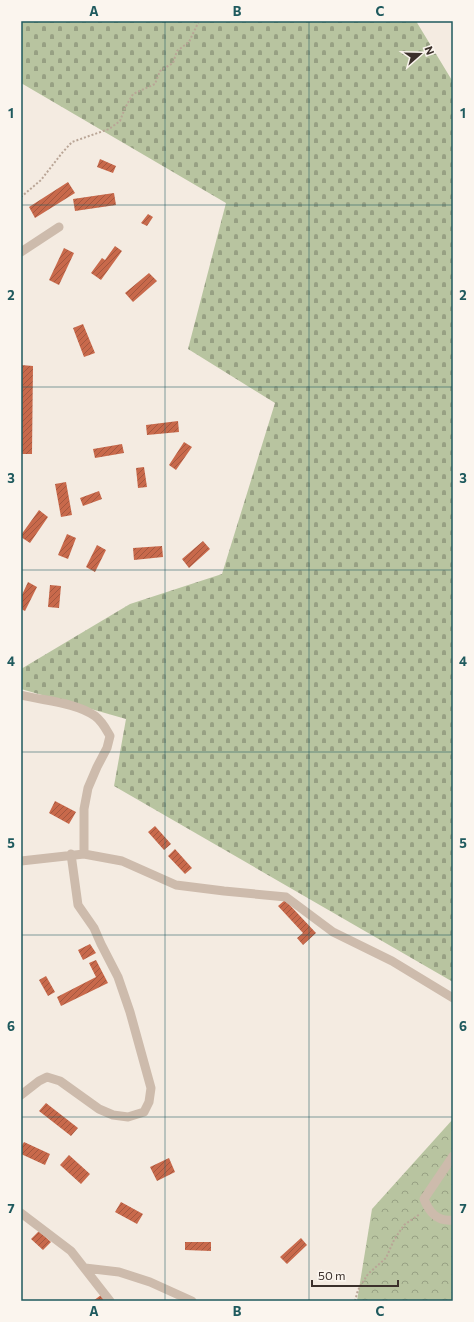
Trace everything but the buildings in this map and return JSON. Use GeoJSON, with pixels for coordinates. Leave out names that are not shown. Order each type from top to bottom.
{"type":"FeatureCollection","features":[{"type":"Feature","properties":{"kind":"street"},"geometry":{"type":"LineString","coordinates":[[21,252],[58,227]]}},
{"type":"Feature","properties":{"kind":"street"},"geometry":{"type":"LineString","coordinates":[[21,695],[52,700],[81,710],[94,716],[103,724],[110,736],[107,748],[97,766],[88,788],[84,809],[84,854]]}},
{"type":"Feature","properties":{"kind":"street"},"geometry":{"type":"LineString","coordinates":[[21,1095],[39,1081],[47,1077],[60,1081],[99,1109],[113,1115],[128,1117],[144,1112],[149,1102],[151,1088],[130,1012],[118,977],[94,928],[78,905],[71,854]]}},
{"type":"Feature","properties":{"kind":"street"},"geometry":{"type":"LineString","coordinates":[[21,861],[71,854],[84,854],[122,861],[176,885],[286,897],[333,932],[392,961],[453,998]]}},
{"type":"Feature","properties":{"kind":"street"},"geometry":{"type":"LineString","coordinates":[[453,1156],[424,1199],[428,1209],[438,1218],[453,1220]]}},
{"type":"Feature","properties":{"kind":"street"},"geometry":{"type":"LineString","coordinates":[[21,1213],[71,1250],[110,1301]]}},
{"type":"Feature","properties":{"kind":"street"},"geometry":{"type":"LineString","coordinates":[[85,1268],[119,1272],[150,1282],[192,1301]]}},
{"type":"Feature","properties":{"kind":"path"},"geometry":{"type":"LineString","coordinates":[[21,197],[41,180],[72,142],[109,128],[120,121],[133,94],[155,84],[160,71],[173,63],[177,51],[189,42],[199,21]]}},
{"type":"Feature","properties":{"kind":"path"},"geometry":{"type":"LineString","coordinates":[[355,1301],[358,1290],[368,1274],[386,1258],[394,1240],[404,1225],[428,1209]]}},
{"type":"Feature","properties":{"kind":"green space"},"geometry":{"type":"Polygon","coordinates":[[[21,21],[416,21],[453,82],[453,982],[114,786],[126,719],[21,689],[21,669],[130,604],[222,574],[275,403],[188,349],[226,203],[21,83],[21,21]]]}},
{"type":"Feature","properties":{"kind":"green space"},"geometry":{"type":"Polygon","coordinates":[[[453,1119],[453,1301],[357,1301],[372,1209],[453,1119]]]}}]}
